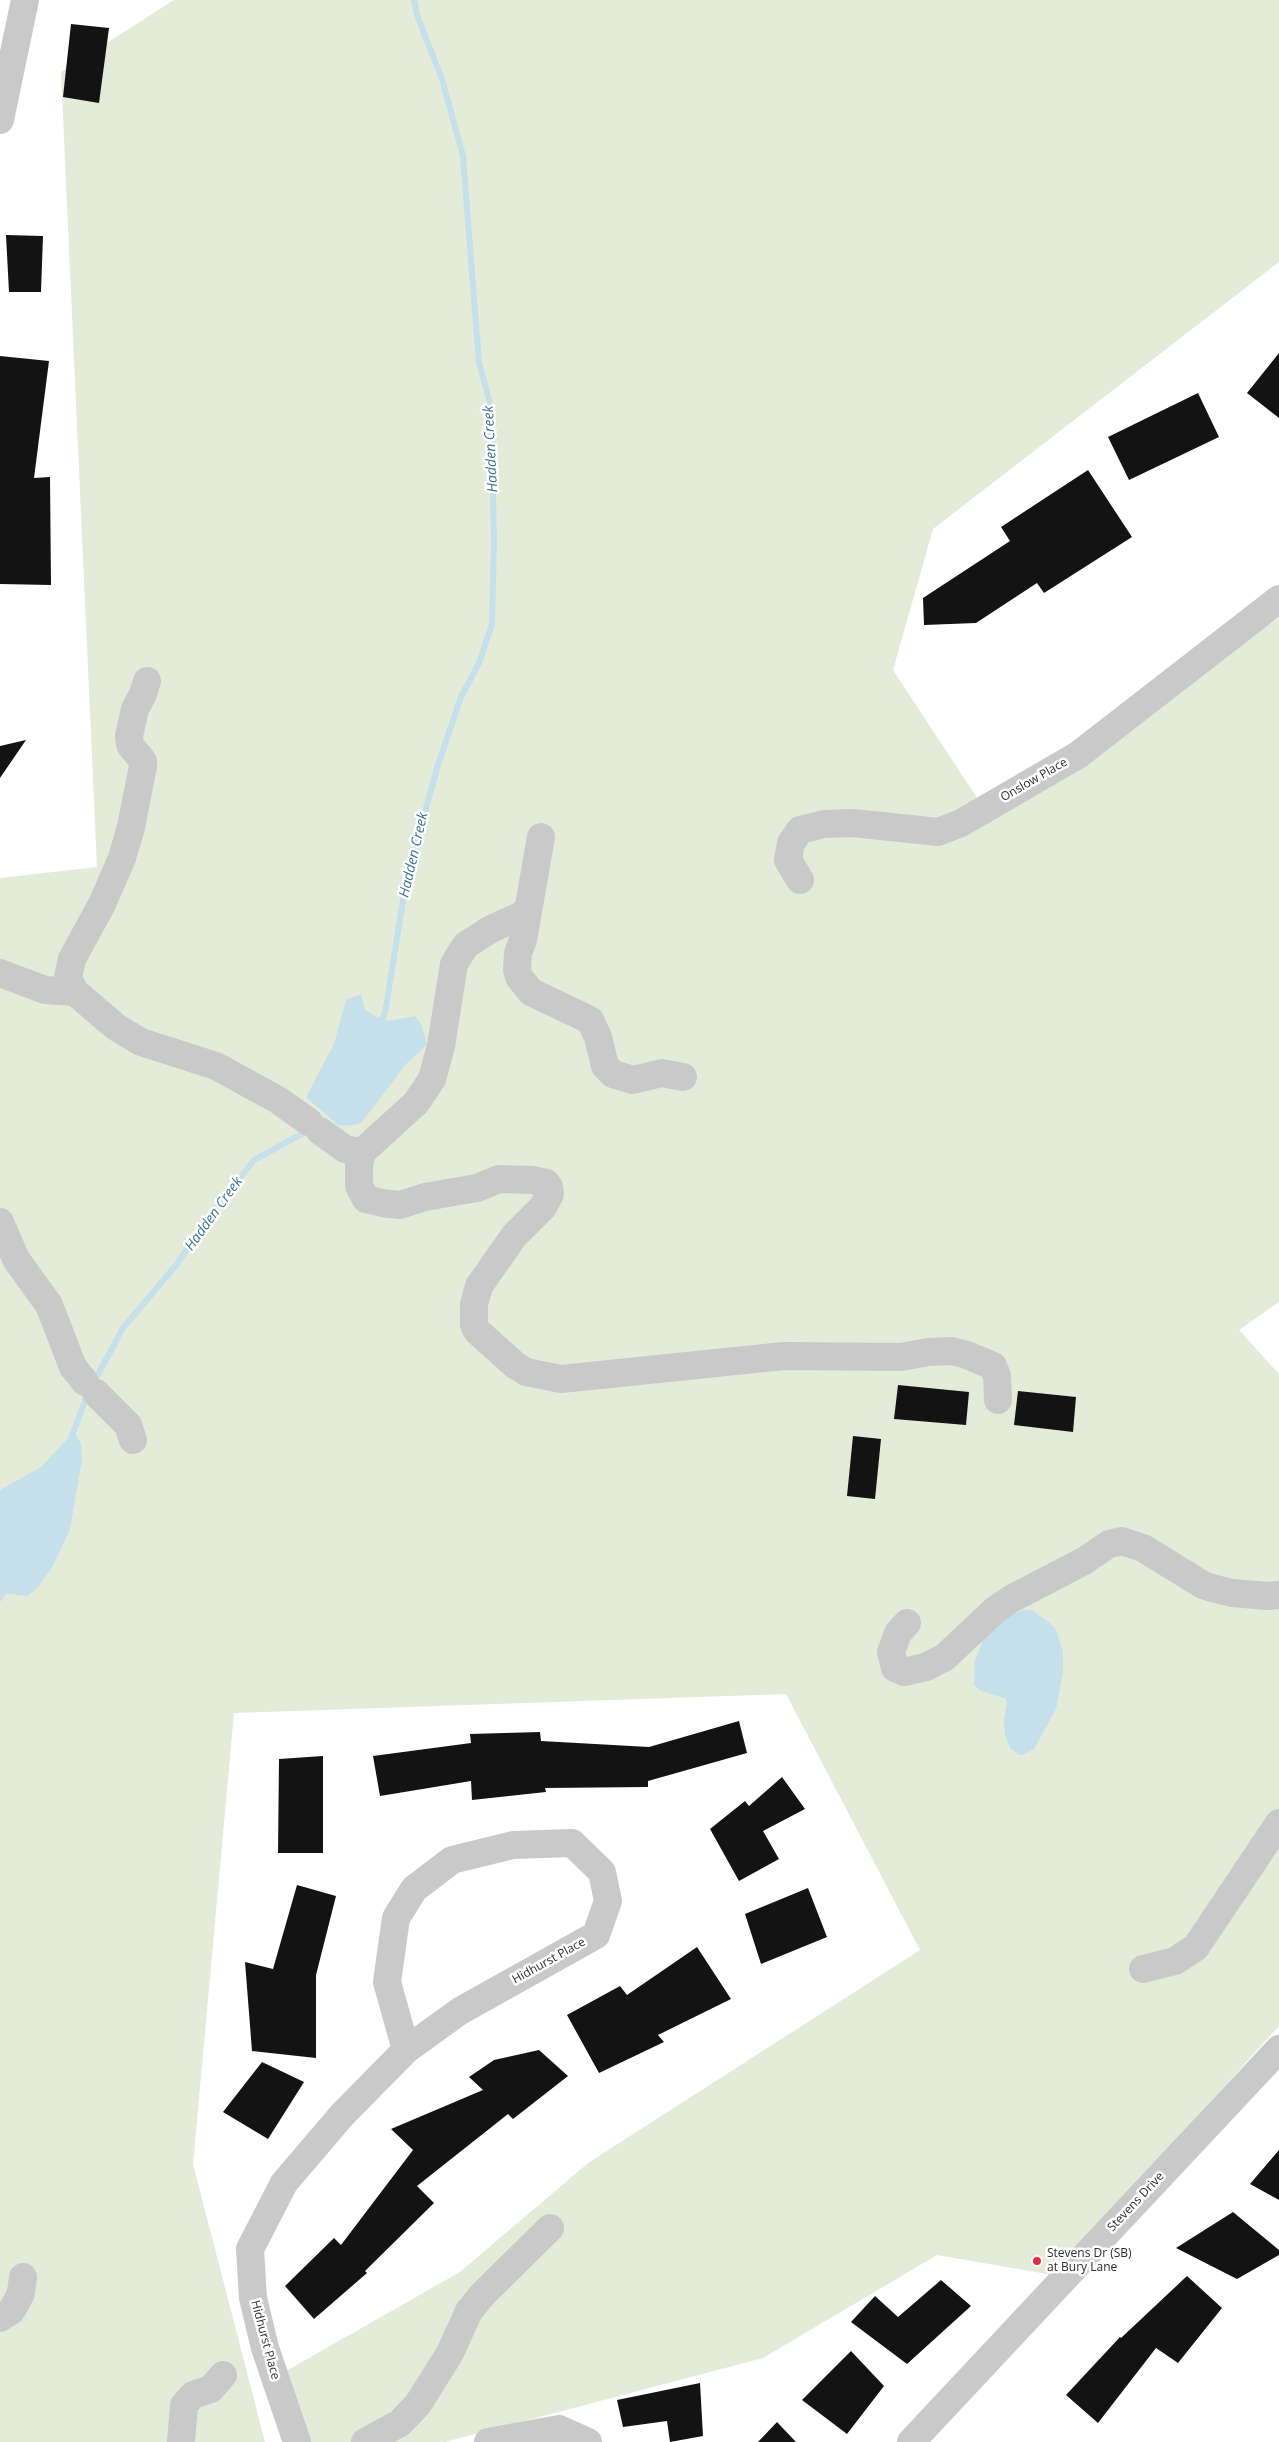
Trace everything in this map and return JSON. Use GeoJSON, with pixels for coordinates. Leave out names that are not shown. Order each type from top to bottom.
{"type":"FeatureCollection","features":[{"type":"Feature","properties":{"kind":"street"},"geometry":{"type":"LineString","coordinates":[[0,120],[25,0]]}},
{"type":"Feature","properties":{"kind":"street","name":"Onslow Place"},"geometry":{"type":"LineString","coordinates":[[800,880],[788,860],[790,843],[800,830],[824,824],[853,824],[938,832],[962,823],[1078,755],[1279,599]]}},
{"type":"Feature","properties":{"kind":"street"},"geometry":{"type":"LineString","coordinates":[[147,681],[135,709],[128,736],[130,745],[142,761],[143,766],[131,827],[122,858],[102,904],[72,959],[68,978],[75,992],[116,1027],[140,1042],[216,1066],[278,1100],[345,1149],[362,1152]]}},
{"type":"Feature","properties":{"kind":"street"},"geometry":{"type":"LineString","coordinates":[[541,837],[518,953],[517,970],[526,987],[531,992],[590,1020],[598,1037],[605,1066],[613,1074],[626,1080],[662,1073],[683,1077]]}},
{"type":"Feature","properties":{"kind":"street"},"geometry":{"type":"LineString","coordinates":[[528,910],[520,916],[491,929],[466,945],[454,964],[441,1046],[432,1079],[416,1103],[362,1152],[359,1186],[366,1199],[382,1203],[400,1205],[425,1197],[477,1188],[499,1179],[532,1180],[546,1183],[549,1186],[550,1194],[548,1198],[514,1236],[479,1286],[474,1304],[474,1325],[477,1332],[515,1365],[526,1372],[548,1378],[571,1380],[629,1371],[784,1356],[901,1357],[928,1352],[952,1351],[993,1366],[997,1376],[998,1400]]}},
{"type":"Feature","properties":{"kind":"street"},"geometry":{"type":"LineString","coordinates":[[0,973],[45,990],[75,992]]}},
{"type":"Feature","properties":{"kind":"street"},"geometry":{"type":"LineString","coordinates":[[0,1222],[16,1259],[43,1294],[73,1367],[90,1388],[128,1425],[133,1440]]}},
{"type":"Feature","properties":{"kind":"street"},"geometry":{"type":"LineString","coordinates":[[907,1623],[898,1633],[890,1652],[896,1668],[904,1672],[926,1667],[945,1657],[995,1610],[1011,1599],[1084,1561],[1109,1544],[1122,1541],[1143,1548],[1188,1576],[1212,1588],[1232,1593],[1279,1595]]}},
{"type":"Feature","properties":{"kind":"street"},"geometry":{"type":"LineString","coordinates":[[1143,1969],[1175,1961],[1196,1947],[1279,1823]]}},
{"type":"Feature","properties":{"kind":"street","name":"Hidhurst Place"},"geometry":{"type":"LineString","coordinates":[[298,2442],[265,2348],[253,2298],[250,2249],[284,2183],[342,2115],[406,2050],[460,2011],[596,1935],[608,1901],[602,1872],[572,1843],[513,1845],[452,1860],[414,1889],[396,1918],[387,1982],[406,2050]]}},
{"type":"Feature","properties":{"kind":"street","name":"Stevens Drive"},"geometry":{"type":"LineString","coordinates":[[911,2442],[1279,2049]]}},
{"type":"Feature","properties":{"kind":"street"},"geometry":{"type":"LineString","coordinates":[[365,2442],[400,2423],[418,2404],[450,2353],[469,2311],[483,2294],[550,2228]]}},
{"type":"Feature","properties":{"kind":"street"},"geometry":{"type":"LineString","coordinates":[[0,2318],[11,2311],[16,2303],[23,2277]]}},
{"type":"Feature","properties":{"kind":"street"},"geometry":{"type":"LineString","coordinates":[[181,2442],[184,2405],[197,2393],[212,2389],[223,2375]]}},
{"type":"Feature","properties":{"kind":"street"},"geometry":{"type":"LineString","coordinates":[[488,2442],[559,2430],[588,2442]]}},
{"type":"Feature","properties":{"kind":"green space"},"geometry":{"type":"Polygon","coordinates":[[[174,0],[1279,0],[1279,262],[933,529],[893,670],[987,813],[1279,618],[1279,1302],[1239,1330],[1279,1374],[1279,2026],[1053,2275],[937,2255],[763,2358],[445,2442],[301,2442],[272,2379],[460,2272],[588,2163],[920,1950],[786,1694],[234,1713],[193,2164],[265,2442],[0,2442],[0,878],[97,867],[61,72],[174,0]]]}},
{"type":"Feature","properties":{"kind":"water"},"geometry":{"type":"Polygon","coordinates":[[[361,994],[365,1010],[379,1018],[388,1021],[415,1016],[421,1024],[427,1045],[406,1064],[362,1122],[355,1125],[339,1126],[306,1097],[334,1044],[346,1000],[361,994]]]}},
{"type":"Feature","properties":{"kind":"water"},"geometry":{"type":"Polygon","coordinates":[[[74,1432],[81,1444],[82,1460],[70,1529],[53,1566],[38,1587],[27,1596],[3,1593],[0,1590],[0,1490],[41,1467],[74,1432]]]}},
{"type":"Feature","properties":{"kind":"water"},"geometry":{"type":"Polygon","coordinates":[[[1023,1610],[1032,1610],[1055,1628],[1063,1651],[1063,1672],[1056,1709],[1034,1749],[1019,1755],[1010,1748],[1005,1735],[1006,1699],[979,1690],[974,1685],[975,1660],[986,1634],[1011,1615],[1023,1610]]]}},
{"type":"Feature","properties":{"kind":"building"},"geometry":{"type":"Polygon","coordinates":[[[71,24],[109,28],[99,103],[63,97],[71,24]]]}},
{"type":"Feature","properties":{"kind":"building"},"geometry":{"type":"Polygon","coordinates":[[[6,235],[43,236],[41,292],[9,292],[6,235]]]}},
{"type":"Feature","properties":{"kind":"building"},"geometry":{"type":"Polygon","coordinates":[[[1279,353],[1279,418],[1247,393],[1279,353]]]}},
{"type":"Feature","properties":{"kind":"building"},"geometry":{"type":"Polygon","coordinates":[[[0,356],[49,361],[34,478],[50,477],[51,585],[0,584],[0,356]]]}},
{"type":"Feature","properties":{"kind":"building"},"geometry":{"type":"Polygon","coordinates":[[[1198,393],[1219,437],[1129,480],[1108,437],[1198,393]]]}},
{"type":"Feature","properties":{"kind":"building"},"geometry":{"type":"Polygon","coordinates":[[[1088,470],[1132,537],[1044,593],[1037,583],[976,623],[924,625],[923,598],[1010,541],[1001,527],[1088,470]]]}},
{"type":"Feature","properties":{"kind":"building"},"geometry":{"type":"Polygon","coordinates":[[[26,740],[0,778],[0,746],[26,740]]]}},
{"type":"Feature","properties":{"kind":"building"},"geometry":{"type":"Polygon","coordinates":[[[898,1385],[969,1392],[966,1425],[894,1419],[898,1385]]]}},
{"type":"Feature","properties":{"kind":"building"},"geometry":{"type":"Polygon","coordinates":[[[1018,1391],[1076,1397],[1073,1432],[1014,1425],[1018,1391]]]}},
{"type":"Feature","properties":{"kind":"building"},"geometry":{"type":"Polygon","coordinates":[[[853,1436],[881,1439],[875,1499],[847,1496],[853,1436]]]}},
{"type":"Feature","properties":{"kind":"building"},"geometry":{"type":"Polygon","coordinates":[[[739,1721],[747,1753],[648,1781],[648,1787],[545,1788],[546,1792],[472,1800],[471,1781],[380,1796],[373,1756],[471,1743],[470,1734],[540,1732],[541,1741],[649,1747],[739,1721]]]}},
{"type":"Feature","properties":{"kind":"building"},"geometry":{"type":"Polygon","coordinates":[[[323,1756],[323,1853],[278,1853],[279,1759],[323,1756]]]}},
{"type":"Feature","properties":{"kind":"building"},"geometry":{"type":"Polygon","coordinates":[[[782,1777],[805,1809],[763,1831],[779,1859],[739,1881],[710,1829],[745,1801],[749,1806],[782,1777]]]}},
{"type":"Feature","properties":{"kind":"building"},"geometry":{"type":"Polygon","coordinates":[[[297,1885],[336,1896],[316,1975],[316,2058],[252,2051],[245,1962],[273,1969],[297,1885]]]}},
{"type":"Feature","properties":{"kind":"building"},"geometry":{"type":"Polygon","coordinates":[[[808,1888],[827,1937],[761,1964],[745,1914],[808,1888]]]}},
{"type":"Feature","properties":{"kind":"building"},"geometry":{"type":"Polygon","coordinates":[[[697,1947],[731,1999],[658,2035],[664,2042],[599,2073],[567,2015],[620,1986],[627,1995],[697,1947]]]}},
{"type":"Feature","properties":{"kind":"building"},"geometry":{"type":"Polygon","coordinates":[[[539,2050],[568,2076],[513,2119],[508,2114],[417,2186],[434,2203],[365,2271],[367,2273],[314,2319],[285,2286],[334,2238],[341,2245],[413,2150],[391,2129],[483,2090],[469,2077],[494,2060],[539,2050]]]}},
{"type":"Feature","properties":{"kind":"building"},"geometry":{"type":"Polygon","coordinates":[[[262,2062],[304,2082],[268,2139],[223,2112],[262,2062]]]}},
{"type":"Feature","properties":{"kind":"building"},"geometry":{"type":"Polygon","coordinates":[[[1279,2150],[1279,2200],[1250,2184],[1279,2150]]]}},
{"type":"Feature","properties":{"kind":"building"},"geometry":{"type":"Polygon","coordinates":[[[1233,2212],[1279,2250],[1279,2255],[1237,2279],[1176,2248],[1233,2212]]]}},
{"type":"Feature","properties":{"kind":"building"},"geometry":{"type":"Polygon","coordinates":[[[1187,2276],[1222,2308],[1178,2363],[1156,2348],[1098,2423],[1066,2395],[1120,2337],[1187,2276]]]}},
{"type":"Feature","properties":{"kind":"building"},"geometry":{"type":"Polygon","coordinates":[[[941,2280],[971,2306],[907,2364],[851,2322],[875,2296],[898,2317],[941,2280]]]}},
{"type":"Feature","properties":{"kind":"building"},"geometry":{"type":"Polygon","coordinates":[[[851,2351],[884,2386],[847,2434],[802,2400],[851,2351]]]}},
{"type":"Feature","properties":{"kind":"building"},"geometry":{"type":"Polygon","coordinates":[[[700,2383],[703,2436],[670,2442],[667,2421],[623,2427],[617,2400],[700,2383]]]}},
{"type":"Feature","properties":{"kind":"building"},"geometry":{"type":"Polygon","coordinates":[[[777,2422],[796,2442],[758,2442],[777,2422]]]}},
{"type":"Feature","properties":{"kind":"waterway","name":"Hadden Creek"},"geometry":{"type":"LineString","coordinates":[[379,1026],[385,1013],[409,863],[418,838],[437,768],[461,697],[479,663],[492,624],[494,541],[491,407],[479,363],[463,156],[442,79],[417,15],[414,0]]}},
{"type":"Feature","properties":{"kind":"waterway","name":"Hadden Creek"},"geometry":{"type":"LineString","coordinates":[[94,1382],[123,1328],[177,1264],[199,1230],[254,1160],[309,1130]]}},
{"type":"Feature","properties":{"kind":"waterway","name":"Hadden Creek"},"geometry":{"type":"LineString","coordinates":[[71,1438],[88,1393]]}},
{"type":"Feature","properties":{"kind":"waterway","name":"Hadden Creek"},"geometry":{"type":"LineString","coordinates":[[0,1598],[6,1586]]}},
{"type":"Feature","properties":{"kind":"place","name":"Stevens Dr (SB) at Bury Lane"},"geometry":{"type":"Point","coordinates":[1037,2261]}}]}
